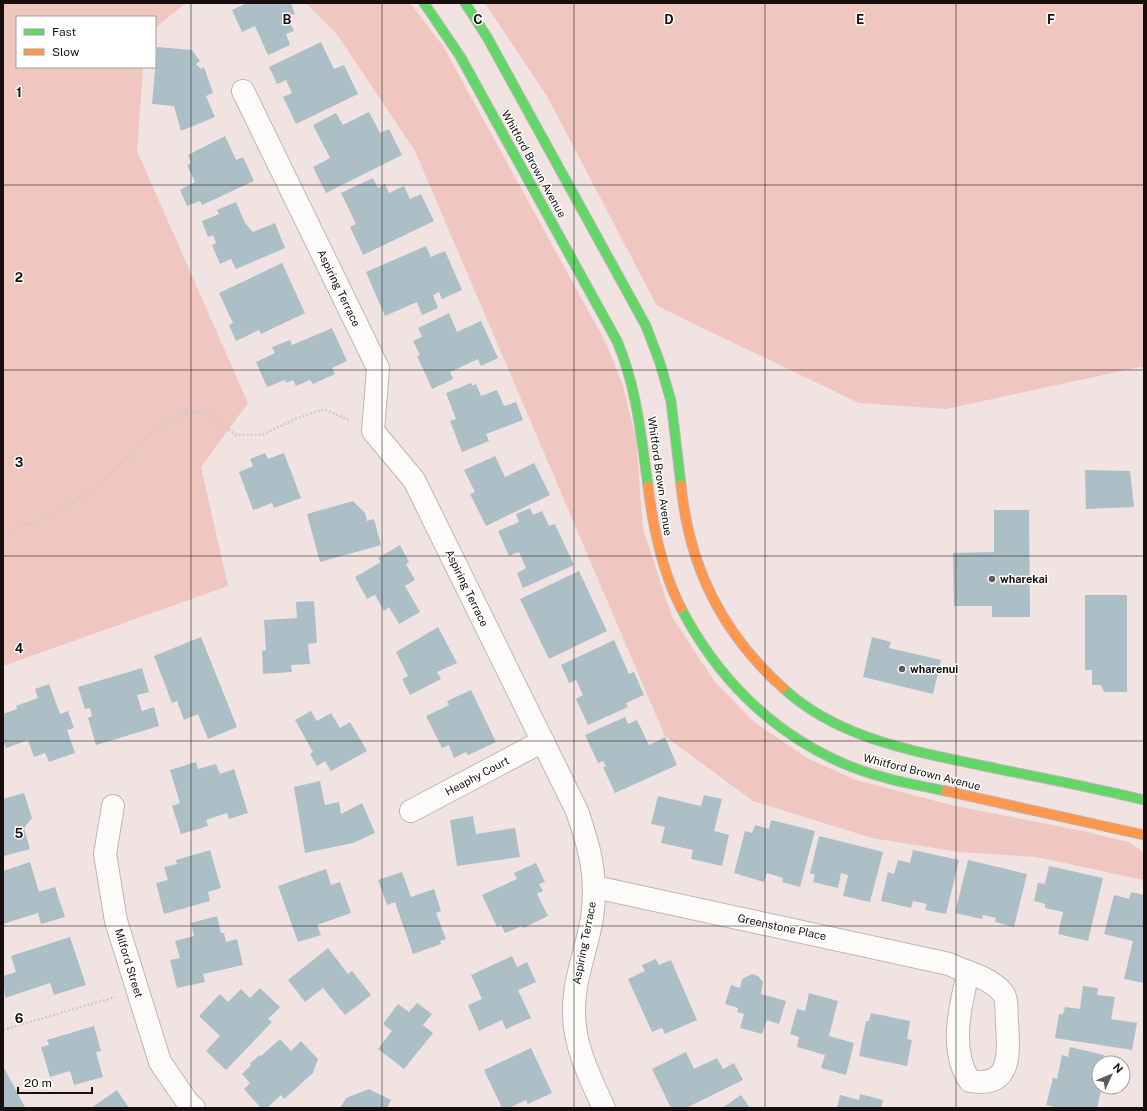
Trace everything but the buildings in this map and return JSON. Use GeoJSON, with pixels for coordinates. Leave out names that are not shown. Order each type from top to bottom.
{"type":"FeatureCollection","features":[{"type":"Feature","properties":{"kind":"main road","name":"Whitford Brown Avenue"},"geometry":{"type":"LineString","coordinates":[[424,3],[444,30],[460,56],[613,331],[631,375],[638,402],[653,524],[662,562],[679,608],[698,641],[717,668],[758,712],[804,743],[840,762],[866,772],[899,781],[1144,835]]}},
{"type":"Feature","properties":{"kind":"main road","name":"Whitford Brown Avenue"},"geometry":{"type":"LineString","coordinates":[[465,3],[502,64],[646,326],[660,361],[668,390],[675,425],[688,535],[700,572],[719,613],[753,659],[778,684],[810,709],[840,726],[885,742],[938,756],[1144,800]]}},
{"type":"Feature","properties":{"kind":"street","name":"Aspiring Terrace"},"geometry":{"type":"LineString","coordinates":[[243,91],[378,368],[373,431],[414,480],[577,811],[590,849],[595,887],[592,919],[575,987],[574,1012],[578,1039],[586,1068],[604,1108]]}},
{"type":"Feature","properties":{"kind":"street","name":"Heaphy Court"},"geometry":{"type":"LineString","coordinates":[[411,812],[543,741]]}},
{"type":"Feature","properties":{"kind":"street","name":"Milford Street"},"geometry":{"type":"LineString","coordinates":[[113,806],[105,854],[116,921],[160,1062],[188,1103],[194,1108]]}},
{"type":"Feature","properties":{"kind":"street","name":"Greenstone Place"},"geometry":{"type":"LineString","coordinates":[[595,887],[884,948],[950,964],[968,973]]}},
{"type":"Feature","properties":{"kind":"path"},"geometry":{"type":"LineString","coordinates":[[3,535],[54,513],[98,487],[154,430],[188,410],[210,415],[236,436],[262,435],[293,420],[324,409],[373,431]]}},
{"type":"Feature","properties":{"kind":"path"},"geometry":{"type":"LineString","coordinates":[[3,1030],[137,991]]}},
{"type":"Feature","properties":{"kind":"shaded area"},"geometry":{"type":"Polygon","coordinates":[[[3,3],[186,3],[156,27],[156,16],[16,16],[16,68],[143,68],[137,151],[248,403],[201,467],[228,586],[3,666],[3,3]]]}},
{"type":"Feature","properties":{"kind":"shaded area"},"geometry":{"type":"Polygon","coordinates":[[[306,3],[410,3],[443,46],[606,343],[623,386],[636,439],[643,529],[672,617],[715,682],[754,722],[809,759],[856,780],[955,806],[1083,831],[1128,842],[1144,852],[1144,880],[1036,857],[959,852],[872,838],[753,801],[665,736],[415,151],[336,33],[306,3]]]}},
{"type":"Feature","properties":{"kind":"shaded area"},"geometry":{"type":"Polygon","coordinates":[[[485,3],[1144,3],[1144,368],[1140,367],[946,409],[859,403],[657,306],[547,96],[485,3]]]}},
{"type":"Feature","properties":{"kind":"traffic: fast"},"geometry":{"type":"LineString","coordinates":[[424,3],[460,56],[617,341],[634,394],[648,486]]}},
{"type":"Feature","properties":{"kind":"traffic: fast"},"geometry":{"type":"LineString","coordinates":[[465,3],[487,37],[646,326],[660,363],[671,401],[681,485]]}},
{"type":"Feature","properties":{"kind":"traffic: fast"},"geometry":{"type":"LineString","coordinates":[[681,608],[695,633],[728,678],[747,699],[768,718],[791,734],[840,762],[865,772],[892,780],[946,791]]}},
{"type":"Feature","properties":{"kind":"traffic: fast"},"geometry":{"type":"LineString","coordinates":[[783,688],[828,720],[852,731],[878,740],[931,755],[1084,786],[1144,800]]}},
{"type":"Feature","properties":{"kind":"traffic: slow"},"geometry":{"type":"LineString","coordinates":[[681,485],[685,515],[692,544],[712,597],[742,645],[761,667],[783,688]]}},
{"type":"Feature","properties":{"kind":"traffic: slow"},"geometry":{"type":"LineString","coordinates":[[648,486],[659,549],[674,594],[681,608]]}},
{"type":"Feature","properties":{"kind":"traffic: slow"},"geometry":{"type":"LineString","coordinates":[[946,791],[1144,835]]}},
{"type":"Feature","properties":{"kind":"place","name":"wharekai"},"geometry":{"type":"Point","coordinates":[992,579]}},
{"type":"Feature","properties":{"kind":"place","name":"wharenui"},"geometry":{"type":"Point","coordinates":[902,669]}}]}
